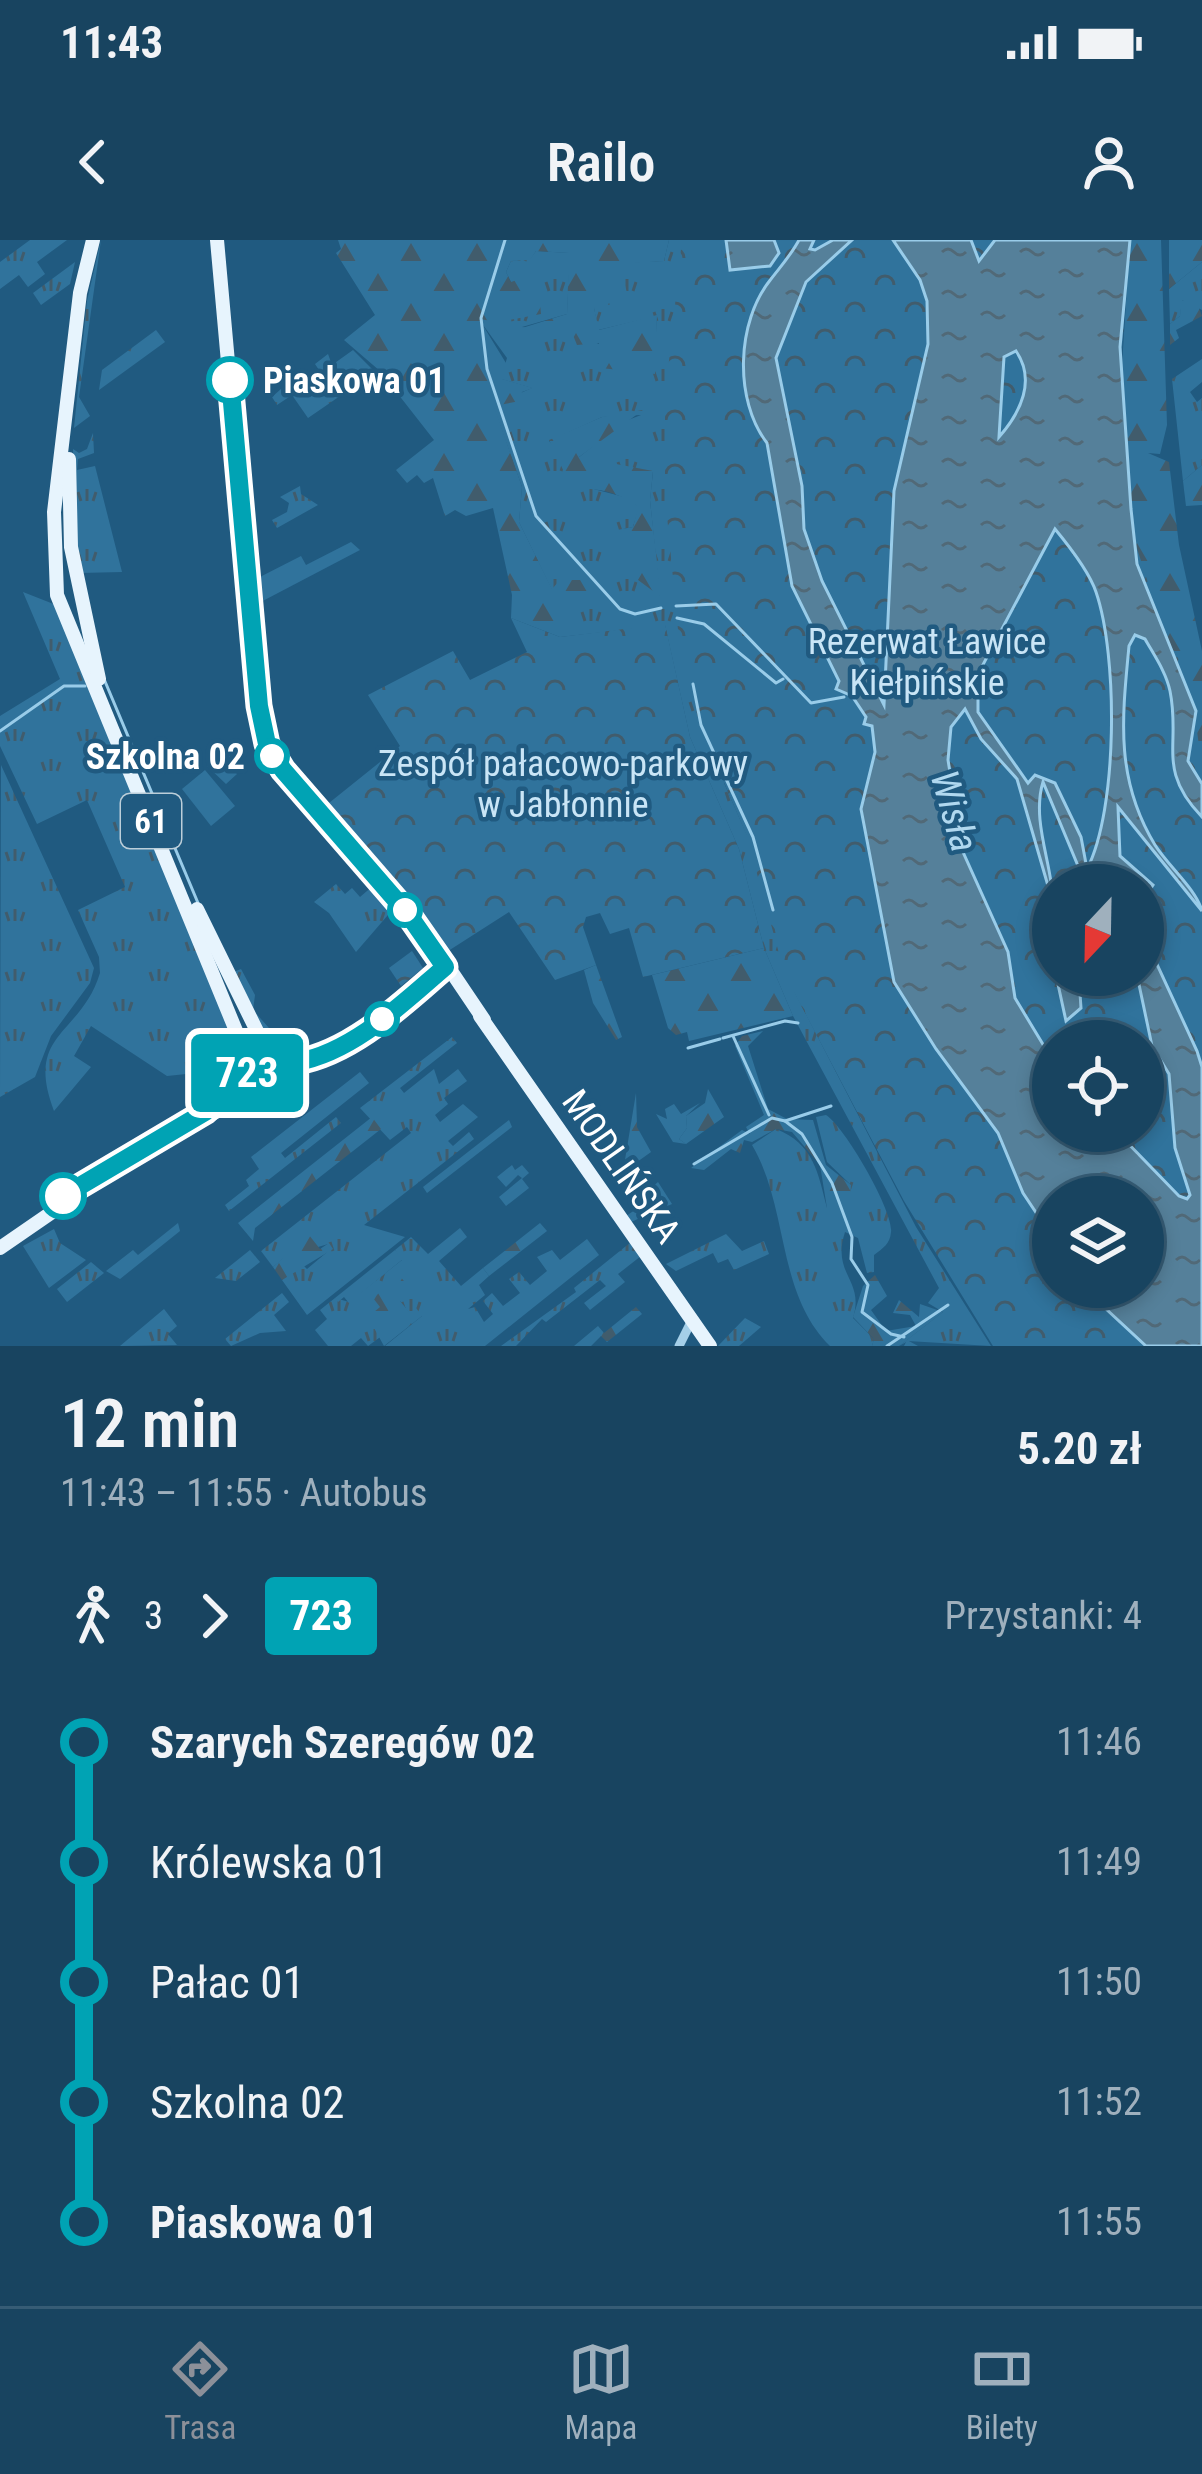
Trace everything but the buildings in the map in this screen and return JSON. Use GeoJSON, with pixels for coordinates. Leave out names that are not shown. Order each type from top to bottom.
{"type":"FeatureCollection","features":[{"type":"Feature","properties":{"kind":"main road","name":"61"},"geometry":{"type":"LineString","coordinates":[[96,240],[83,309],[68,472],[76,585],[94,665],[120,734],[272,1071]]}},
{"type":"Feature","properties":{"kind":"main road","name":"61"},"geometry":{"type":"LineString","coordinates":[[96,240],[80,292],[54,512],[58,597],[251,1067]]}},
{"type":"Feature","properties":{"kind":"main road","name":"MODLIŃSKA"},"geometry":{"type":"LineString","coordinates":[[217,240],[264,734],[283,770],[408,914],[710,1346]]}},
{"type":"Feature","properties":{"kind":"main road"},"geometry":{"type":"LineString","coordinates":[[0,1245],[272,1071],[325,1052],[406,1004],[448,969]]}},
{"type":"Feature","properties":{"kind":"main road"},"geometry":{"type":"LineString","coordinates":[[0,1245],[121,1158],[205,1112],[262,1058],[272,1071]]}},
{"type":"Feature","properties":{"kind":"main road"},"geometry":{"type":"LineString","coordinates":[[251,1067],[272,1071]]}},
{"type":"Feature","properties":{"kind":"street"},"geometry":{"type":"LineString","coordinates":[[679,1346],[692,1320]]}},
{"type":"Feature","properties":{"kind":"green space"},"geometry":{"type":"Polygon","coordinates":[[[30,240],[67,240],[37,262],[45,274],[28,287],[19,275],[0,289],[0,262],[30,240]]]}},
{"type":"Feature","properties":{"kind":"green space"},"geometry":{"type":"Polygon","coordinates":[[[101,240],[79,397],[90,416],[74,428],[87,301],[101,240]]]}},
{"type":"Feature","properties":{"kind":"green space"},"geometry":{"type":"Polygon","coordinates":[[[338,240],[669,240],[664,261],[619,264],[629,300],[594,308],[599,330],[657,315],[655,374],[601,368],[599,343],[577,345],[573,335],[523,346],[522,328],[567,314],[569,253],[536,251],[530,260],[511,261],[506,272],[511,282],[526,277],[538,283],[541,314],[499,322],[479,319],[509,368],[502,379],[533,388],[522,392],[520,401],[494,406],[522,487],[519,522],[552,589],[560,580],[586,580],[590,587],[582,602],[566,602],[570,614],[560,623],[560,637],[511,618],[512,595],[493,508],[466,516],[455,510],[445,516],[433,478],[424,483],[417,475],[407,483],[396,470],[434,440],[380,371],[344,340],[375,315],[336,253],[341,249],[338,240]]]}},
{"type":"Feature","properties":{"kind":"green space"},"geometry":{"type":"Polygon","coordinates":[[[669,240],[684,240],[724,783],[749,840],[795,993],[916,1227],[991,1346],[908,1341],[899,1346],[943,1312],[928,1303],[939,1288],[793,1016],[764,948],[739,849],[690,737],[665,625],[560,637],[552,590],[519,522],[522,487],[493,405],[532,388],[501,379],[507,358],[478,318],[511,282],[506,272],[511,261],[530,259],[536,251],[570,253],[567,314],[522,327],[573,334],[654,365],[657,316],[598,330],[594,308],[618,263],[664,261],[669,240]],[[641,415],[602,417],[549,441],[586,487],[628,498],[639,507],[633,527],[618,530],[660,596],[650,500],[653,472],[578,458],[623,422],[641,415]]]}},
{"type":"Feature","properties":{"kind":"green space","name":"Rezerwat Ławice Kiełpińskie"},"geometry":{"type":"Polygon","coordinates":[[[682,240],[1130,240],[1121,364],[1128,423],[1127,488],[1134,539],[1165,636],[1190,679],[1202,768],[1202,1346],[993,1346],[904,1201],[785,975],[746,834],[700,726],[679,640],[665,495],[665,398],[682,240]]]}},
{"type":"Feature","properties":{"kind":"green space"},"geometry":{"type":"Polygon","coordinates":[[[1130,240],[1161,240],[1167,425],[1160,454],[1148,453],[1169,462],[1179,545],[1202,651],[1202,784],[1137,564],[1120,396],[1130,240]]]}},
{"type":"Feature","properties":{"kind":"green space"},"geometry":{"type":"Polygon","coordinates":[[[1169,240],[1202,240],[1202,262],[1169,289],[1169,240]]]}},
{"type":"Feature","properties":{"kind":"green space"},"geometry":{"type":"Polygon","coordinates":[[[75,262],[70,284],[41,305],[33,293],[75,262]]]}},
{"type":"Feature","properties":{"kind":"green space"},"geometry":{"type":"Polygon","coordinates":[[[1202,262],[1202,310],[1182,300],[1180,316],[1170,324],[1169,289],[1202,262]]]}},
{"type":"Feature","properties":{"kind":"green space"},"geometry":{"type":"Polygon","coordinates":[[[1181,300],[1197,303],[1202,316],[1176,330],[1179,338],[1170,345],[1170,324],[1180,316],[1181,300]]]}},
{"type":"Feature","properties":{"kind":"green space"},"geometry":{"type":"Polygon","coordinates":[[[156,330],[165,342],[99,390],[102,370],[156,330]]]}},
{"type":"Feature","properties":{"kind":"green space"},"geometry":{"type":"Polygon","coordinates":[[[353,350],[375,372],[308,418],[292,395],[277,405],[272,397],[290,381],[297,391],[321,373],[315,364],[328,354],[332,365],[353,350]]]}},
{"type":"Feature","properties":{"kind":"green space"},"geometry":{"type":"Polygon","coordinates":[[[1202,359],[1202,382],[1190,392],[1197,402],[1202,398],[1202,465],[1183,481],[1172,379],[1202,359]]]}},
{"type":"Feature","properties":{"kind":"green space"},"geometry":{"type":"Polygon","coordinates":[[[643,410],[579,457],[653,471],[650,501],[661,597],[634,577],[617,530],[633,527],[638,507],[607,492],[573,491],[549,440],[602,417],[643,410]]]}},
{"type":"Feature","properties":{"kind":"green space"},"geometry":{"type":"Polygon","coordinates":[[[93,433],[94,453],[78,459],[77,470],[95,466],[122,572],[78,573],[73,449],[79,453],[87,449],[93,433]]]}},
{"type":"Feature","properties":{"kind":"green space"},"geometry":{"type":"Polygon","coordinates":[[[1202,465],[1202,505],[1186,506],[1183,481],[1202,465]]]}},
{"type":"Feature","properties":{"kind":"green space"},"geometry":{"type":"Polygon","coordinates":[[[300,486],[301,494],[318,505],[277,528],[272,520],[287,512],[289,503],[280,497],[300,486]]]}},
{"type":"Feature","properties":{"kind":"green space"},"geometry":{"type":"Polygon","coordinates":[[[351,542],[360,550],[257,604],[254,580],[301,556],[306,565],[351,542]]]}},
{"type":"Feature","properties":{"kind":"green space"},"geometry":{"type":"Polygon","coordinates":[[[23,592],[56,605],[243,1058],[236,1077],[203,1104],[186,1074],[167,1076],[91,1026],[74,1056],[91,1067],[54,1111],[47,1085],[50,1049],[81,1010],[100,973],[99,957],[78,910],[125,887],[87,800],[37,824],[0,746],[0,716],[60,679],[23,592]]]}},
{"type":"Feature","properties":{"kind":"green space","name":"Zespół pałacowo-parkowy w Jabłonnie"},"geometry":{"type":"Polygon","coordinates":[[[511,618],[560,637],[665,624],[690,737],[739,849],[764,948],[643,977],[629,928],[610,934],[600,913],[586,917],[583,927],[596,965],[555,980],[509,912],[445,953],[324,807],[400,746],[368,695],[453,651],[470,680],[527,652],[511,618]]]}},
{"type":"Feature","properties":{"kind":"green space"},"geometry":{"type":"Polygon","coordinates":[[[230,747],[239,758],[230,766],[237,774],[226,784],[207,766],[230,747]]]}},
{"type":"Feature","properties":{"kind":"green space"},"geometry":{"type":"Polygon","coordinates":[[[1,765],[94,968],[90,983],[51,1036],[35,1077],[0,1097],[1,765]]]}},
{"type":"Feature","properties":{"kind":"green space"},"geometry":{"type":"Polygon","coordinates":[[[205,770],[235,806],[211,826],[182,789],[205,770]]]}},
{"type":"Feature","properties":{"kind":"green space"},"geometry":{"type":"Polygon","coordinates":[[[336,884],[345,894],[352,888],[360,897],[374,885],[394,908],[356,952],[329,913],[314,902],[336,884]]]}},
{"type":"Feature","properties":{"kind":"green space"},"geometry":{"type":"Polygon","coordinates":[[[764,948],[793,1016],[689,1041],[687,1032],[676,1035],[668,1028],[652,975],[764,948]]]}},
{"type":"Feature","properties":{"kind":"green space"},"geometry":{"type":"Polygon","coordinates":[[[412,951],[423,968],[401,986],[389,968],[412,951]]]}},
{"type":"Feature","properties":{"kind":"green space"},"geometry":{"type":"Polygon","coordinates":[[[596,965],[622,1037],[616,1040],[593,1003],[584,970],[596,965]]]}},
{"type":"Feature","properties":{"kind":"green space"},"geometry":{"type":"Polygon","coordinates":[[[241,969],[255,995],[253,1010],[292,1054],[335,1039],[301,1059],[285,1061],[289,1056],[268,1047],[229,974],[241,969]]]}},
{"type":"Feature","properties":{"kind":"green space"},"geometry":{"type":"Polygon","coordinates":[[[763,1031],[748,1046],[768,1109],[787,1119],[813,1120],[826,1165],[851,1185],[849,1211],[827,1208],[820,1165],[792,1132],[776,1129],[752,1142],[744,1140],[740,1153],[731,1149],[704,1170],[691,1168],[742,1130],[750,1134],[746,1127],[764,1115],[735,1046],[742,1036],[763,1031]]]}},
{"type":"Feature","properties":{"kind":"green space"},"geometry":{"type":"Polygon","coordinates":[[[452,1037],[457,1043],[400,1088],[404,1093],[434,1069],[439,1084],[458,1069],[467,1081],[444,1098],[448,1104],[435,1115],[440,1122],[463,1104],[478,1117],[448,1141],[453,1146],[469,1132],[474,1139],[364,1225],[405,1237],[307,1315],[282,1280],[302,1264],[307,1269],[332,1248],[328,1244],[285,1257],[273,1267],[261,1251],[411,1133],[407,1127],[390,1140],[360,1108],[452,1037]]]}},
{"type":"Feature","properties":{"kind":"green space"},"geometry":{"type":"Polygon","coordinates":[[[360,1072],[369,1083],[281,1153],[285,1158],[336,1117],[341,1123],[229,1211],[225,1205],[249,1186],[246,1180],[259,1169],[251,1157],[360,1072]]]}},
{"type":"Feature","properties":{"kind":"green space"},"geometry":{"type":"Polygon","coordinates":[[[708,1089],[724,1117],[686,1144],[679,1139],[687,1128],[686,1116],[705,1103],[708,1089]]]}},
{"type":"Feature","properties":{"kind":"green space"},"geometry":{"type":"Polygon","coordinates":[[[636,1093],[637,1127],[651,1152],[623,1172],[636,1093]]]}},
{"type":"Feature","properties":{"kind":"green space"},"geometry":{"type":"Polygon","coordinates":[[[700,1103],[686,1116],[687,1128],[679,1139],[686,1144],[673,1142],[656,1114],[667,1119],[665,1109],[674,1104],[681,1114],[700,1103]]]}},
{"type":"Feature","properties":{"kind":"green space"},"geometry":{"type":"Polygon","coordinates":[[[826,1115],[856,1152],[890,1222],[889,1240],[874,1255],[874,1272],[867,1273],[858,1238],[845,1232],[842,1246],[855,1294],[853,1318],[874,1339],[872,1346],[830,1346],[813,1325],[791,1275],[772,1195],[752,1145],[776,1129],[799,1143],[812,1161],[827,1208],[851,1185],[827,1162],[816,1117],[826,1115]]]}},
{"type":"Feature","properties":{"kind":"green space"},"geometry":{"type":"Polygon","coordinates":[[[372,1117],[381,1129],[255,1228],[253,1241],[238,1223],[372,1117]]]}},
{"type":"Feature","properties":{"kind":"green space"},"geometry":{"type":"Polygon","coordinates":[[[509,1120],[512,1127],[427,1193],[423,1187],[509,1120]]]}},
{"type":"Feature","properties":{"kind":"green space"},"geometry":{"type":"Polygon","coordinates":[[[512,1165],[515,1170],[522,1165],[529,1173],[522,1179],[529,1188],[506,1206],[499,1197],[522,1178],[518,1175],[506,1187],[497,1177],[512,1165]]]}},
{"type":"Feature","properties":{"kind":"green space"},"geometry":{"type":"Polygon","coordinates":[[[658,1182],[672,1204],[631,1222],[626,1216],[641,1206],[638,1200],[658,1182]]]}},
{"type":"Feature","properties":{"kind":"green space"},"geometry":{"type":"Polygon","coordinates":[[[178,1223],[180,1231],[120,1279],[106,1271],[133,1250],[138,1255],[178,1223]]]}},
{"type":"Feature","properties":{"kind":"green space"},"geometry":{"type":"Polygon","coordinates":[[[540,1223],[547,1231],[489,1276],[483,1268],[540,1223]]]}},
{"type":"Feature","properties":{"kind":"green space"},"geometry":{"type":"Polygon","coordinates":[[[460,1228],[467,1237],[439,1261],[461,1286],[483,1268],[489,1276],[479,1285],[485,1295],[468,1309],[475,1307],[484,1322],[493,1314],[483,1301],[492,1293],[503,1306],[520,1293],[509,1279],[519,1272],[530,1285],[547,1271],[537,1257],[552,1250],[560,1260],[587,1239],[599,1255],[485,1346],[385,1346],[422,1316],[410,1314],[400,1301],[380,1307],[383,1335],[368,1346],[361,1338],[351,1346],[328,1346],[315,1330],[327,1319],[320,1310],[335,1298],[349,1302],[402,1260],[395,1250],[411,1237],[428,1254],[460,1228]]]}},
{"type":"Feature","properties":{"kind":"green space"},"geometry":{"type":"Polygon","coordinates":[[[54,1229],[60,1243],[86,1260],[49,1288],[23,1246],[54,1229]]]}},
{"type":"Feature","properties":{"kind":"green space"},"geometry":{"type":"Polygon","coordinates":[[[726,1234],[742,1251],[764,1241],[769,1254],[734,1270],[728,1259],[718,1263],[713,1253],[676,1271],[666,1264],[726,1234]]]}},
{"type":"Feature","properties":{"kind":"green space"},"geometry":{"type":"Polygon","coordinates":[[[309,1235],[320,1249],[329,1243],[333,1249],[282,1280],[273,1267],[309,1235]]]}},
{"type":"Feature","properties":{"kind":"green space"},"geometry":{"type":"Polygon","coordinates":[[[631,1242],[641,1256],[618,1274],[625,1282],[590,1310],[584,1303],[606,1286],[600,1280],[546,1322],[542,1319],[516,1346],[501,1346],[576,1292],[574,1288],[631,1242]]]}},
{"type":"Feature","properties":{"kind":"green space"},"geometry":{"type":"Polygon","coordinates":[[[250,1250],[260,1262],[236,1281],[215,1278],[250,1250]]]}},
{"type":"Feature","properties":{"kind":"green space"},"geometry":{"type":"Polygon","coordinates":[[[395,1250],[403,1259],[349,1303],[344,1297],[338,1302],[335,1298],[395,1250]]]}},
{"type":"Feature","properties":{"kind":"green space"},"geometry":{"type":"Polygon","coordinates":[[[91,1262],[104,1273],[67,1302],[57,1289],[91,1262]]]}},
{"type":"Feature","properties":{"kind":"green space"},"geometry":{"type":"Polygon","coordinates":[[[875,1275],[887,1296],[871,1310],[886,1331],[916,1326],[910,1315],[893,1313],[899,1300],[919,1317],[920,1304],[943,1312],[899,1346],[872,1346],[874,1339],[853,1317],[863,1286],[875,1275]]]}},
{"type":"Feature","properties":{"kind":"green space"},"geometry":{"type":"Polygon","coordinates":[[[400,1276],[407,1285],[400,1301],[410,1313],[416,1308],[422,1316],[384,1346],[368,1317],[380,1307],[373,1298],[400,1276]]]}},
{"type":"Feature","properties":{"kind":"green space"},"geometry":{"type":"Polygon","coordinates":[[[282,1293],[289,1302],[274,1315],[286,1331],[260,1333],[231,1346],[225,1339],[282,1293]]]}},
{"type":"Feature","properties":{"kind":"green space"},"geometry":{"type":"Polygon","coordinates":[[[636,1307],[642,1314],[607,1342],[601,1336],[591,1346],[574,1346],[598,1326],[604,1333],[636,1307]]]}},
{"type":"Feature","properties":{"kind":"green space"},"geometry":{"type":"Polygon","coordinates":[[[164,1309],[177,1326],[168,1334],[177,1345],[120,1346],[164,1309]]]}},
{"type":"Feature","properties":{"kind":"green space"},"geometry":{"type":"Polygon","coordinates":[[[745,1318],[761,1327],[739,1346],[718,1346],[745,1318]]]}},
{"type":"Feature","properties":{"kind":"water"},"geometry":{"type":"Polygon","coordinates":[[[726,240],[774,240],[779,253],[770,266],[730,270],[726,240]]]}},
{"type":"Feature","properties":{"kind":"water","name":"Wisła"},"geometry":{"type":"Polygon","coordinates":[[[799,240],[814,240],[810,249],[815,250],[833,240],[852,240],[806,282],[776,358],[802,486],[804,529],[822,581],[884,705],[894,491],[928,344],[927,301],[920,280],[893,240],[971,240],[979,261],[995,240],[1130,240],[1120,347],[1137,564],[1196,711],[1188,761],[1202,784],[1202,817],[1179,785],[1175,770],[1173,710],[1166,677],[1145,639],[1135,635],[1126,673],[1124,748],[1142,820],[1202,911],[1118,807],[1120,856],[1129,864],[1089,864],[1105,809],[1109,772],[1108,654],[1093,584],[1055,529],[978,674],[978,712],[1028,783],[1035,775],[1055,783],[1081,837],[1086,864],[1077,864],[1043,782],[1040,812],[1047,864],[1042,864],[1017,779],[981,739],[965,709],[951,727],[948,760],[963,852],[1008,952],[1015,998],[1032,1026],[1032,1152],[1136,1152],[1160,1176],[1032,1176],[1032,1206],[998,1133],[894,982],[861,809],[875,752],[872,726],[864,724],[866,717],[852,696],[836,689],[839,681],[792,586],[767,443],[749,405],[746,338],[759,297],[799,240]],[[1016,351],[1004,357],[999,437],[1023,396],[1022,362],[1016,351]]]}},
{"type":"Feature","properties":{"kind":"water"},"geometry":{"type":"Polygon","coordinates":[[[1164,980],[1202,1067],[1202,1346],[1146,1346],[1105,1308],[1164,1308],[1164,1181],[1179,1196],[1187,1199],[1190,1195],[1175,1148],[1169,1074],[1164,1066],[1164,1020],[1147,1020],[1141,996],[1164,996],[1164,980]]]}},
{"type":"Feature","properties":{"kind":"water"},"geometry":{"type":"Polygon","coordinates":[[[1061,996],[1080,996],[1081,1008],[1066,1020],[1061,996]]]}},
{"type":"Feature","properties":{"kind":"waterway"},"geometry":{"type":"LineString","coordinates":[[505,240],[481,318],[487,369],[536,516],[620,609],[635,614],[661,608]]}},
{"type":"Feature","properties":{"kind":"waterway"},"geometry":{"type":"LineString","coordinates":[[676,606],[716,604],[811,703],[844,697]]}},
{"type":"Feature","properties":{"kind":"waterway"},"geometry":{"type":"LineString","coordinates":[[677,618],[704,624],[776,683],[783,679]]}},
{"type":"Feature","properties":{"kind":"waterway"},"geometry":{"type":"LineString","coordinates":[[104,679],[198,903]]}},
{"type":"Feature","properties":{"kind":"waterway"},"geometry":{"type":"LineString","coordinates":[[693,684],[701,725],[753,837],[773,910]]}},
{"type":"Feature","properties":{"kind":"waterway"},"geometry":{"type":"LineString","coordinates":[[0,731],[64,686],[85,686]]}},
{"type":"Feature","properties":{"kind":"waterway"},"geometry":{"type":"LineString","coordinates":[[723,1038],[785,1021],[798,1023]]}},
{"type":"Feature","properties":{"kind":"waterway"},"geometry":{"type":"LineString","coordinates":[[733,1036],[769,1115]]}},
{"type":"Feature","properties":{"kind":"waterway"},"geometry":{"type":"LineString","coordinates":[[688,1048],[720,1039]]}},
{"type":"Feature","properties":{"kind":"waterway"},"geometry":{"type":"LineString","coordinates":[[694,1164],[772,1118],[785,1121],[831,1106]]}},
{"type":"Feature","properties":{"kind":"waterway"},"geometry":{"type":"LineString","coordinates":[[785,1121],[802,1134],[832,1183],[852,1237],[851,1259],[868,1285],[862,1312],[891,1334],[904,1337]]}},
{"type":"Feature","properties":{"kind":"waterway"},"geometry":{"type":"LineString","coordinates":[[887,1346],[948,1305]]}},
{"type":"Feature","properties":{"kind":"bus line","name":"723"},"geometry":{"type":"LineString","coordinates":[[63,1196],[205,1112],[260,1059],[295,1063],[325,1052],[412,1000],[445,967],[408,914],[283,770],[267,744],[260,721],[230,380]]}},
{"type":"Feature","properties":{"kind":"place","name":"Piaskowa 01"},"geometry":{"type":"Point","coordinates":[230,380]}},
{"type":"Feature","properties":{"kind":"place","name":"Szkolna 02"},"geometry":{"type":"Point","coordinates":[272,756]}}]}
